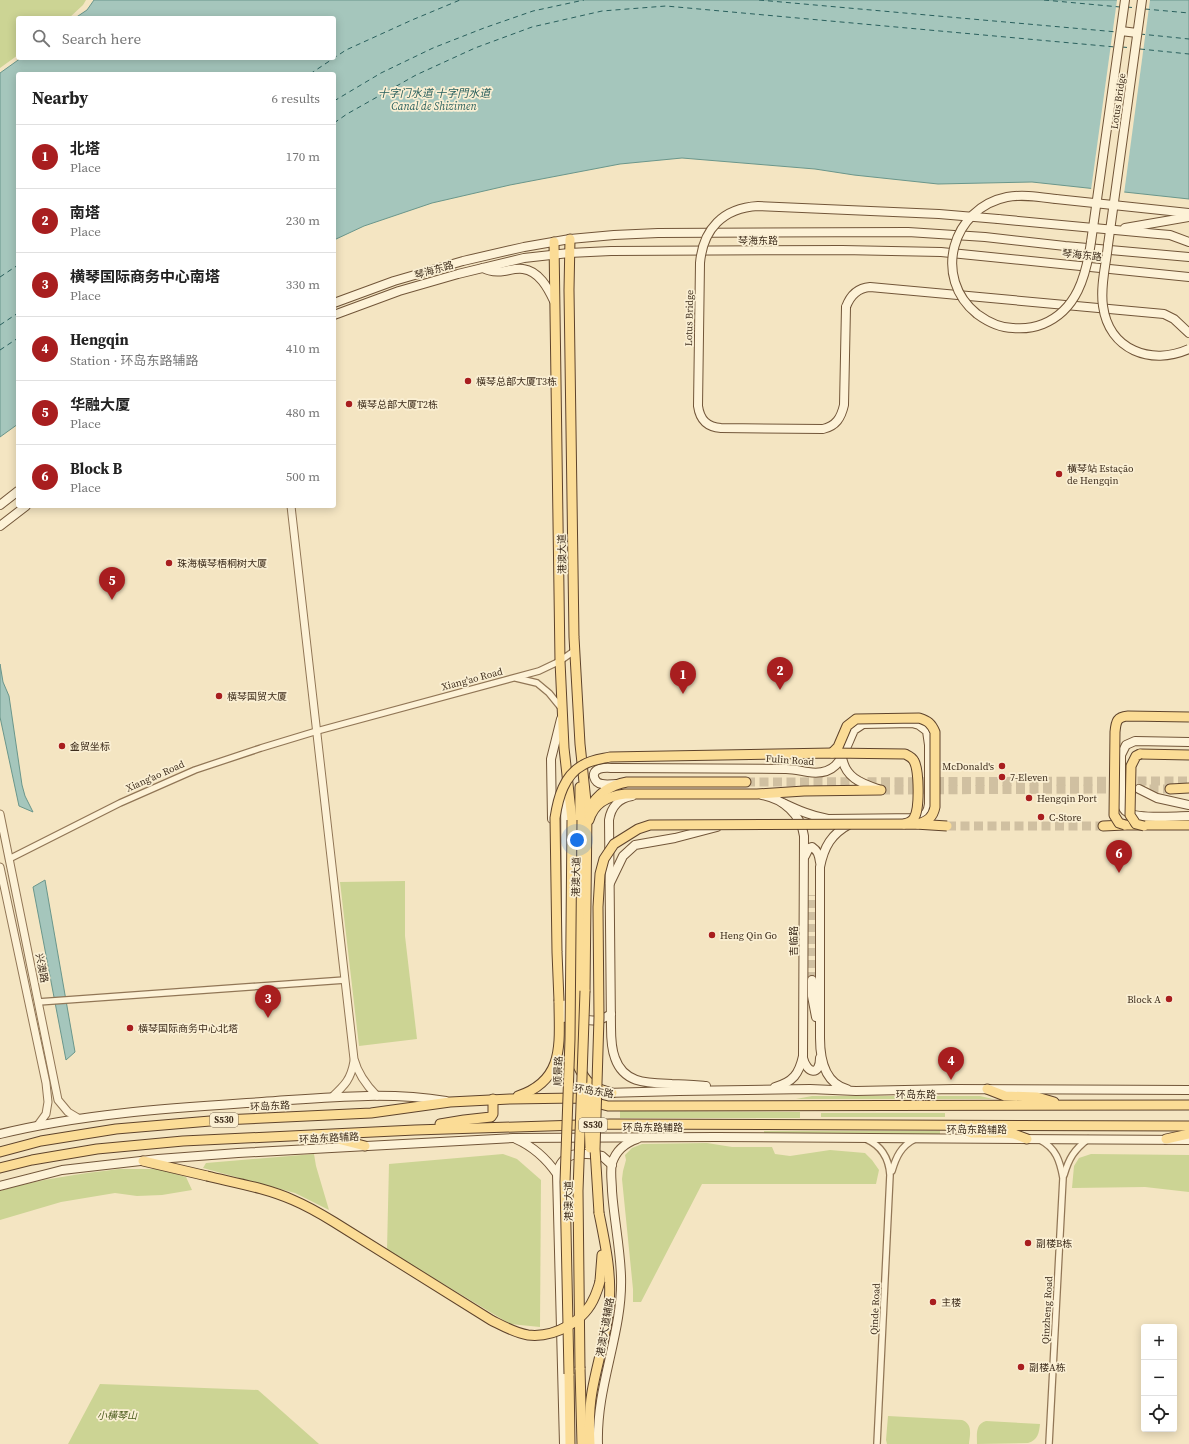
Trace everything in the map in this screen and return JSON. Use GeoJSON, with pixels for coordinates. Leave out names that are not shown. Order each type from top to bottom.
{"type":"FeatureCollection","features":[{"type":"Feature","properties":{"kind":"main road","name":"Lotus Bridge"},"geometry":{"type":"LineString","coordinates":[[1125,0],[1104,148],[1099,187],[1098,195],[1097,203],[1096,211],[1094,227],[1089,256],[1083,282],[1072,301],[1059,315],[1043,324],[1030,328],[1009,328],[990,322],[973,310],[965,301],[956,286],[952,269],[952,258],[954,244],[960,230],[969,217],[982,206],[1000,199],[1030,196],[1042,198],[1087,202],[1095,203],[1103,204],[1111,205],[1189,213]]}},
{"type":"Feature","properties":{"kind":"main road","name":"Lotus Bridge"},"geometry":{"type":"LineString","coordinates":[[1142,0],[1104,280],[1103,304],[1105,317],[1116,336],[1123,344],[1138,352],[1147,355],[1163,356],[1176,354],[1189,348]]}},
{"type":"Feature","properties":{"kind":"main road"},"geometry":{"type":"LineString","coordinates":[[1121,31],[1137,33]]}},
{"type":"Feature","properties":{"kind":"main road","name":"Lotus Bridge"},"geometry":{"type":"LineString","coordinates":[[1189,242],[1170,235],[931,214],[758,206],[748,207],[732,212],[721,218],[709,231],[700,254],[698,406],[701,417],[705,423],[714,428],[823,429],[835,424],[839,420],[844,406],[846,307],[848,300],[862,288],[870,287],[1160,313],[1174,319],[1189,333]]}},
{"type":"Feature","properties":{"kind":"main road","name":"Lotus Bridge"},"geometry":{"type":"LineString","coordinates":[[1108,230],[1189,217]]}},
{"type":"Feature","properties":{"kind":"main road","name":"琴海东路"},"geometry":{"type":"LineString","coordinates":[[336,302],[394,281],[463,261],[524,247],[570,239],[614,235],[658,233],[908,232],[985,237],[1189,257]]}},
{"type":"Feature","properties":{"kind":"main road","name":"港澳大道"},"geometry":{"type":"LineString","coordinates":[[570,239],[574,651],[580,744],[587,811],[585,991],[578,1191],[582,1444]]}},
{"type":"Feature","properties":{"kind":"main road"},"geometry":{"type":"LineString","coordinates":[[554,242],[554,255]]}},
{"type":"Feature","properties":{"kind":"main road","name":"琴海东路"},"geometry":{"type":"LineString","coordinates":[[336,315],[399,291],[482,268],[524,258],[569,253],[673,250],[935,251],[1189,277]]}},
{"type":"Feature","properties":{"kind":"main road","name":"港澳大道"},"geometry":{"type":"LineString","coordinates":[[554,255],[560,661],[564,751],[572,820],[570,1039]]}},
{"type":"Feature","properties":{"kind":"main road"},"geometry":{"type":"LineString","coordinates":[[482,268],[488,271],[522,269],[532,271],[547,288],[554,301]]}},
{"type":"Feature","properties":{"kind":"main road"},"geometry":{"type":"LineString","coordinates":[[0,505],[16,493]]}},
{"type":"Feature","properties":{"kind":"main road"},"geometry":{"type":"LineString","coordinates":[[0,526],[23,508]]}},
{"type":"Feature","properties":{"kind":"main road"},"geometry":{"type":"LineString","coordinates":[[557,1056],[551,760],[562,711]]}},
{"type":"Feature","properties":{"kind":"main road"},"geometry":{"type":"LineString","coordinates":[[1125,825],[1119,823],[1114,815],[1115,732],[1117,719],[1128,716],[1189,717]]}},
{"type":"Feature","properties":{"kind":"main road"},"geometry":{"type":"LineString","coordinates":[[832,753],[838,747],[847,726],[856,719],[918,718],[931,724],[934,732],[934,814],[930,819],[915,824]]}},
{"type":"Feature","properties":{"kind":"main road","name":"Fulin Road"},"geometry":{"type":"LineString","coordinates":[[746,782],[627,782],[618,784],[602,784],[594,780],[593,776],[595,771],[599,768],[786,769],[818,772],[831,770],[839,763],[854,730],[862,724],[912,723],[919,724],[927,731],[929,744],[929,804],[928,811],[924,816],[919,818],[828,819],[814,816],[782,803]]}},
{"type":"Feature","properties":{"kind":"main road"},"geometry":{"type":"LineString","coordinates":[[1189,742],[1135,741],[1126,745],[1121,755],[1121,802],[1123,808],[1127,812],[1135,816],[1189,816]]}},
{"type":"Feature","properties":{"kind":"main road"},"geometry":{"type":"LineString","coordinates":[[580,744],[578,1066],[584,1079],[592,1086],[612,1093]]}},
{"type":"Feature","properties":{"kind":"main road"},"geometry":{"type":"LineString","coordinates":[[510,1099],[535,1089],[552,1070],[557,1056],[566,949],[564,751]]}},
{"type":"Feature","properties":{"kind":"main road"},"geometry":{"type":"LineString","coordinates":[[611,1014],[602,1020],[578,1018],[562,1004],[557,952],[555,818],[557,803],[562,789],[567,780],[583,764],[610,757],[832,753],[905,754],[910,756],[917,766],[917,809],[912,821],[896,825]]}},
{"type":"Feature","properties":{"kind":"main road"},"geometry":{"type":"LineString","coordinates":[[1144,826],[1136,824],[1130,815],[1131,772],[1133,760],[1140,754],[1189,755]]}},
{"type":"Feature","properties":{"kind":"main road"},"geometry":{"type":"LineString","coordinates":[[842,757],[846,770],[850,775],[856,780],[881,790]]}},
{"type":"Feature","properties":{"kind":"main road","name":"Fulin Road"},"geometry":{"type":"LineString","coordinates":[[587,811],[593,801],[601,793],[618,784]]}},
{"type":"Feature","properties":{"kind":"main road"},"geometry":{"type":"LineString","coordinates":[[1139,789],[1157,798],[1189,805]]}},
{"type":"Feature","properties":{"kind":"main road"},"geometry":{"type":"LineString","coordinates":[[1170,789],[1189,789]]}},
{"type":"Feature","properties":{"kind":"main road"},"geometry":{"type":"LineString","coordinates":[[587,832],[591,813],[598,804],[607,798],[625,794],[757,794],[797,791],[881,790]]}},
{"type":"Feature","properties":{"kind":"main road","name":"吉临路"},"geometry":{"type":"LineString","coordinates":[[757,794],[769,797],[782,803],[793,812],[803,829],[803,1056],[799,1071],[794,1077],[781,1086],[763,1090]]}},
{"type":"Feature","properties":{"kind":"main road"},"geometry":{"type":"LineString","coordinates":[[642,795],[622,799],[610,812],[609,820],[611,1044],[615,1058],[620,1068],[627,1076],[644,1083],[689,1084],[744,1090]]}},
{"type":"Feature","properties":{"kind":"main road"},"geometry":{"type":"LineString","coordinates":[[820,867],[825,847],[830,840],[841,829],[863,819]]}},
{"type":"Feature","properties":{"kind":"main road"},"geometry":{"type":"LineString","coordinates":[[143,1161],[246,1185],[276,1194],[313,1210],[334,1222],[491,1320],[516,1332],[529,1335],[555,1331],[576,1321],[587,1309],[595,1296],[600,1281],[602,1260],[596,1149],[599,1016],[598,907],[600,874],[604,859],[614,844],[638,829],[650,825],[915,824],[947,826]]}},
{"type":"Feature","properties":{"kind":"main road"},"geometry":{"type":"LineString","coordinates":[[609,885],[623,856],[635,845],[675,838],[725,825]]}},
{"type":"Feature","properties":{"kind":"main road"},"geometry":{"type":"LineString","coordinates":[[1103,826],[1189,825]]}},
{"type":"Feature","properties":{"kind":"main road"},"geometry":{"type":"LineString","coordinates":[[803,862],[809,848],[812,847],[819,854],[820,1066],[818,1069],[814,1071],[809,1070],[806,1067],[803,1056]]}},
{"type":"Feature","properties":{"kind":"main road"},"geometry":{"type":"LineString","coordinates":[[812,980],[812,996],[820,1038]]}},
{"type":"Feature","properties":{"kind":"main road"},"geometry":{"type":"LineString","coordinates":[[585,991],[590,1146],[610,1290],[608,1318],[592,1392],[590,1412],[590,1444]]}},
{"type":"Feature","properties":{"kind":"main road","name":"顺景路"},"geometry":{"type":"LineString","coordinates":[[568,1104],[570,1039]]}},
{"type":"Feature","properties":{"kind":"main road"},"geometry":{"type":"LineString","coordinates":[[820,1056],[824,1070],[834,1082],[843,1088],[856,1091]]}},
{"type":"Feature","properties":{"kind":"main road"},"geometry":{"type":"LineString","coordinates":[[577,1098],[612,1093],[810,1089],[856,1091],[987,1089],[1189,1090]]}},
{"type":"Feature","properties":{"kind":"main road"},"geometry":{"type":"LineString","coordinates":[[987,1089],[1005,1096],[1037,1097],[1065,1105]]}},
{"type":"Feature","properties":{"kind":"main road"},"geometry":{"type":"LineString","coordinates":[[0,1134],[78,1118],[161,1109],[352,1096],[424,1097],[450,1102]]}},
{"type":"Feature","properties":{"kind":"main road","name":"环岛东路"},"geometry":{"type":"LineString","coordinates":[[0,1152],[41,1141],[116,1129],[222,1120],[371,1113],[450,1102],[493,1099],[577,1098],[608,1106],[1189,1105]]}},
{"type":"Feature","properties":{"kind":"main road"},"geometry":{"type":"LineString","coordinates":[[415,1130],[464,1120],[491,1117],[493,1114],[493,1099]]}},
{"type":"Feature","properties":{"kind":"main road","name":"港澳大道"},"geometry":{"type":"LineString","coordinates":[[568,1104],[565,1182],[570,1444]]}},
{"type":"Feature","properties":{"kind":"main road","name":"S530"},"geometry":{"type":"LineString","coordinates":[[0,1168],[32,1160],[97,1148],[183,1141],[415,1130],[610,1124],[1189,1126]]}},
{"type":"Feature","properties":{"kind":"main road"},"geometry":{"type":"LineString","coordinates":[[952,1124],[967,1132],[1006,1133],[1014,1134],[1027,1139]]}},
{"type":"Feature","properties":{"kind":"main road"},"geometry":{"type":"LineString","coordinates":[[1166,1139],[1189,1134]]}},
{"type":"Feature","properties":{"kind":"main road"},"geometry":{"type":"LineString","coordinates":[[321,1135],[365,1146]]}},
{"type":"Feature","properties":{"kind":"main road"},"geometry":{"type":"LineString","coordinates":[[513,1138],[537,1151],[557,1174]]}},
{"type":"Feature","properties":{"kind":"main road","name":"环岛东路辅路"},"geometry":{"type":"LineString","coordinates":[[0,1186],[62,1170],[143,1161],[238,1153],[513,1138],[1189,1140]]}},
{"type":"Feature","properties":{"kind":"main road"},"geometry":{"type":"LineString","coordinates":[[564,1444],[557,1174],[564,1158],[576,1154],[594,1154],[602,1156],[612,1165],[615,1156],[620,1149],[630,1141],[640,1138]]}},
{"type":"Feature","properties":{"kind":"main road","name":"港澳大道辅路"},"geometry":{"type":"LineString","coordinates":[[598,1444],[599,1413],[602,1391],[618,1321],[620,1304],[621,1276],[613,1201],[612,1165]]}},
{"type":"Feature","properties":{"kind":"street"},"geometry":{"type":"LineString","coordinates":[[291,508],[354,1059],[360,1076],[365,1084],[377,1096]]}},
{"type":"Feature","properties":{"kind":"street","name":"Xiang'ao Road"},"geometry":{"type":"LineString","coordinates":[[9,860],[120,803],[195,770],[317,731],[539,671],[560,661],[574,651]]}},
{"type":"Feature","properties":{"kind":"street"},"geometry":{"type":"LineString","coordinates":[[514,678],[537,683],[549,693],[562,711]]}},
{"type":"Feature","properties":{"kind":"street","name":"兴澳路"},"geometry":{"type":"LineString","coordinates":[[0,814],[58,1100],[68,1112],[78,1118]]}},
{"type":"Feature","properties":{"kind":"street"},"geometry":{"type":"LineString","coordinates":[[0,866],[9,860]]}},
{"type":"Feature","properties":{"kind":"street","name":"兴澳路"},"geometry":{"type":"LineString","coordinates":[[0,866],[46,1082],[48,1102],[46,1114],[38,1125]]}},
{"type":"Feature","properties":{"kind":"street"},"geometry":{"type":"LineString","coordinates":[[38,1002],[345,980]]}},
{"type":"Feature","properties":{"kind":"street"},"geometry":{"type":"LineString","coordinates":[[332,1097],[349,1080],[354,1059]]}},
{"type":"Feature","properties":{"kind":"street"},"geometry":{"type":"LineString","coordinates":[[863,1138],[876,1144],[883,1152],[888,1161],[890,1175]]}},
{"type":"Feature","properties":{"kind":"street"},"geometry":{"type":"LineString","coordinates":[[890,1175],[899,1153],[909,1142],[916,1139]]}},
{"type":"Feature","properties":{"kind":"street"},"geometry":{"type":"LineString","coordinates":[[1037,1139],[1046,1143],[1054,1151],[1061,1162],[1063,1178]]}},
{"type":"Feature","properties":{"kind":"street"},"geometry":{"type":"LineString","coordinates":[[1063,1178],[1074,1151],[1088,1139]]}},
{"type":"Feature","properties":{"kind":"street","name":"Qinde Road"},"geometry":{"type":"LineString","coordinates":[[876,1444],[890,1175]]}},
{"type":"Feature","properties":{"kind":"street","name":"Qinzheng Road"},"geometry":{"type":"LineString","coordinates":[[1049,1444],[1063,1178]]}},
{"type":"Feature","properties":{"kind":"green space"},"geometry":{"type":"Polygon","coordinates":[[[0,0],[86,0],[83,5],[71,16],[16,16],[16,56],[0,68],[0,0]]]}},
{"type":"Feature","properties":{"kind":"green space"},"geometry":{"type":"Polygon","coordinates":[[[405,881],[405,936],[417,1039],[359,1046],[340,882],[405,881]]]}},
{"type":"Feature","properties":{"kind":"green space"},"geometry":{"type":"Polygon","coordinates":[[[812,1096],[980,1096],[993,1099],[796,1099],[812,1096]]]}},
{"type":"Feature","properties":{"kind":"green space"},"geometry":{"type":"Polygon","coordinates":[[[620,1111],[800,1112],[800,1118],[620,1118],[620,1111]]]}},
{"type":"Feature","properties":{"kind":"green space"},"geometry":{"type":"Polygon","coordinates":[[[821,1113],[945,1113],[945,1117],[821,1117],[821,1113]]]}},
{"type":"Feature","properties":{"kind":"green space"},"geometry":{"type":"Polygon","coordinates":[[[764,1131],[940,1131],[940,1135],[764,1135],[764,1131]]]}},
{"type":"Feature","properties":{"kind":"green space"},"geometry":{"type":"Polygon","coordinates":[[[707,1143],[732,1147],[772,1147],[775,1154],[790,1156],[830,1150],[865,1153],[879,1170],[876,1184],[702,1184],[641,1302],[633,1302],[622,1179],[626,1160],[625,1155],[632,1148],[642,1144],[707,1143]]]}},
{"type":"Feature","properties":{"kind":"green space"},"geometry":{"type":"Polygon","coordinates":[[[314,1154],[329,1210],[295,1193],[203,1168],[206,1163],[314,1154]]]}},
{"type":"Feature","properties":{"kind":"green space"},"geometry":{"type":"Polygon","coordinates":[[[503,1154],[517,1159],[541,1180],[540,1327],[510,1324],[387,1250],[389,1164],[503,1154]]]}},
{"type":"Feature","properties":{"kind":"green space"},"geometry":{"type":"Polygon","coordinates":[[[1091,1154],[1189,1155],[1189,1192],[1145,1187],[1072,1188],[1074,1166],[1079,1158],[1091,1154]]]}},
{"type":"Feature","properties":{"kind":"green space"},"geometry":{"type":"Polygon","coordinates":[[[119,1169],[160,1169],[186,1177],[192,1190],[162,1195],[137,1196],[115,1193],[61,1202],[0,1220],[0,1191],[44,1180],[119,1169]]]}},
{"type":"Feature","properties":{"kind":"green space","name":"小橫琴山"},"geometry":{"type":"Polygon","coordinates":[[[100,1384],[258,1390],[319,1444],[68,1444],[100,1384]]]}},
{"type":"Feature","properties":{"kind":"green space"},"geometry":{"type":"Polygon","coordinates":[[[888,1416],[962,1420],[968,1424],[969,1427],[969,1444],[887,1444],[888,1416]]]}},
{"type":"Feature","properties":{"kind":"green space"},"geometry":{"type":"Polygon","coordinates":[[[982,1422],[1040,1424],[1036,1438],[1028,1443],[977,1444],[978,1427],[982,1422]]]}},
{"type":"Feature","properties":{"kind":"water","name":"十字门水道 十字門水道 Canal de Shizimen"},"geometry":{"type":"Polygon","coordinates":[[[94,0],[1189,0],[1189,199],[1032,182],[938,184],[854,175],[815,169],[682,158],[620,164],[510,185],[432,203],[364,226],[336,239],[336,72],[16,72],[16,425],[0,437],[0,73],[18,60],[336,60],[336,16],[78,16],[87,10],[94,0]]]}},
{"type":"Feature","properties":{"kind":"water"},"geometry":{"type":"Polygon","coordinates":[[[0,664],[3,682],[9,696],[22,785],[25,796],[33,812],[19,806],[0,717],[0,664]]]}},
{"type":"Feature","properties":{"kind":"water"},"geometry":{"type":"Polygon","coordinates":[[[45,880],[75,1052],[66,1060],[33,887],[45,880]]]}},
{"type":"Feature","properties":{"kind":"pier"},"geometry":{"type":"Polygon","coordinates":[[[1117,0],[1150,0],[1124,194],[1091,190],[1117,0]]]}},
{"type":"Feature","properties":{"kind":"ferry route"},"geometry":{"type":"LineString","coordinates":[[336,57],[346,50],[460,0]]}},
{"type":"Feature","properties":{"kind":"ferry route"},"geometry":{"type":"LineString","coordinates":[[336,100],[381,73],[433,48],[533,11],[584,0]]}},
{"type":"Feature","properties":{"kind":"ferry route"},"geometry":{"type":"LineString","coordinates":[[759,0],[1117,32]]}},
{"type":"Feature","properties":{"kind":"ferry route"},"geometry":{"type":"LineString","coordinates":[[1044,0],[1120,7]]}},
{"type":"Feature","properties":{"kind":"ferry route"},"geometry":{"type":"LineString","coordinates":[[336,122],[416,75],[475,48],[532,27],[602,11],[666,6],[1115,47]]}},
{"type":"Feature","properties":{"kind":"ferry route"},"geometry":{"type":"LineString","coordinates":[[1127,7],[1137,8]]}},
{"type":"Feature","properties":{"kind":"ferry route"},"geometry":{"type":"LineString","coordinates":[[1145,9],[1189,13]]}},
{"type":"Feature","properties":{"kind":"ferry route"},"geometry":{"type":"LineString","coordinates":[[1140,34],[1189,39]]}},
{"type":"Feature","properties":{"kind":"ferry route"},"geometry":{"type":"LineString","coordinates":[[1122,47],[1133,48]]}},
{"type":"Feature","properties":{"kind":"ferry route"},"geometry":{"type":"LineString","coordinates":[[1140,49],[1189,54]]}},
{"type":"Feature","properties":{"kind":"ferry route"},"geometry":{"type":"LineString","coordinates":[[313,72],[331,60]]}},
{"type":"Feature","properties":{"kind":"ferry route"},"geometry":{"type":"LineString","coordinates":[[0,277],[16,266]]}},
{"type":"Feature","properties":{"kind":"ferry route"},"geometry":{"type":"LineString","coordinates":[[0,325],[16,314]]}},
{"type":"Feature","properties":{"kind":"ferry route"},"geometry":{"type":"LineString","coordinates":[[0,350],[16,339]]}},
{"type":"Feature","properties":{"kind":"tunnel"},"geometry":{"type":"LineString","coordinates":[[746,782],[1189,781]]}},
{"type":"Feature","properties":{"kind":"tunnel"},"geometry":{"type":"LineString","coordinates":[[881,790],[1121,789]]}},
{"type":"Feature","properties":{"kind":"tunnel"},"geometry":{"type":"LineString","coordinates":[[1136,789],[1170,789]]}},
{"type":"Feature","properties":{"kind":"tunnel"},"geometry":{"type":"LineString","coordinates":[[947,826],[1103,826]]}},
{"type":"Feature","properties":{"kind":"tunnel"},"geometry":{"type":"LineString","coordinates":[[812,895],[812,980]]}},
{"type":"Feature","properties":{"kind":"place","name":"横琴总部大厦T3栋"},"geometry":{"type":"Point","coordinates":[468,381]}},
{"type":"Feature","properties":{"kind":"place","name":"横琴总部大厦T2栋"},"geometry":{"type":"Point","coordinates":[349,404]}},
{"type":"Feature","properties":{"kind":"place","name":"橫琴站 Estação de Hengqin"},"geometry":{"type":"Point","coordinates":[1059,474]}},
{"type":"Feature","properties":{"kind":"place","name":"珠海横琴梧桐树大厦"},"geometry":{"type":"Point","coordinates":[169,563]}},
{"type":"Feature","properties":{"kind":"place","name":"华融大厦"},"geometry":{"type":"Point","coordinates":[112,600]}},
{"type":"Feature","properties":{"kind":"place","name":"南塔"},"geometry":{"type":"Point","coordinates":[780,690]}},
{"type":"Feature","properties":{"kind":"place","name":"北塔"},"geometry":{"type":"Point","coordinates":[683,694]}},
{"type":"Feature","properties":{"kind":"place","name":"横琴国贸大厦"},"geometry":{"type":"Point","coordinates":[219,696]}},
{"type":"Feature","properties":{"kind":"place","name":"金贸坐标"},"geometry":{"type":"Point","coordinates":[62,746]}},
{"type":"Feature","properties":{"kind":"place","name":"McDonald's"},"geometry":{"type":"Point","coordinates":[1002,766]}},
{"type":"Feature","properties":{"kind":"place","name":"7-Eleven"},"geometry":{"type":"Point","coordinates":[1002,777]}},
{"type":"Feature","properties":{"kind":"place","name":"Hengqin Port"},"geometry":{"type":"Point","coordinates":[1029,798]}},
{"type":"Feature","properties":{"kind":"place","name":"C-Store"},"geometry":{"type":"Point","coordinates":[1041,817]}},
{"type":"Feature","properties":{"kind":"place","name":"Block B"},"geometry":{"type":"Point","coordinates":[1119,873]}},
{"type":"Feature","properties":{"kind":"place","name":"Heng Qin Go"},"geometry":{"type":"Point","coordinates":[712,935]}},
{"type":"Feature","properties":{"kind":"place","name":"Block A"},"geometry":{"type":"Point","coordinates":[1169,999]}},
{"type":"Feature","properties":{"kind":"place","name":"横琴国际商务中心南塔"},"geometry":{"type":"Point","coordinates":[268,1018]}},
{"type":"Feature","properties":{"kind":"place","name":"横琴国际商务中心北塔"},"geometry":{"type":"Point","coordinates":[130,1028]}},
{"type":"Feature","properties":{"kind":"place","name":"Hengqin"},"geometry":{"type":"Point","coordinates":[951,1080]}},
{"type":"Feature","properties":{"kind":"place","name":"副楼B栋"},"geometry":{"type":"Point","coordinates":[1028,1243]}},
{"type":"Feature","properties":{"kind":"place","name":"主楼"},"geometry":{"type":"Point","coordinates":[933,1302]}},
{"type":"Feature","properties":{"kind":"place","name":"副楼A栋"},"geometry":{"type":"Point","coordinates":[1021,1367]}}]}
